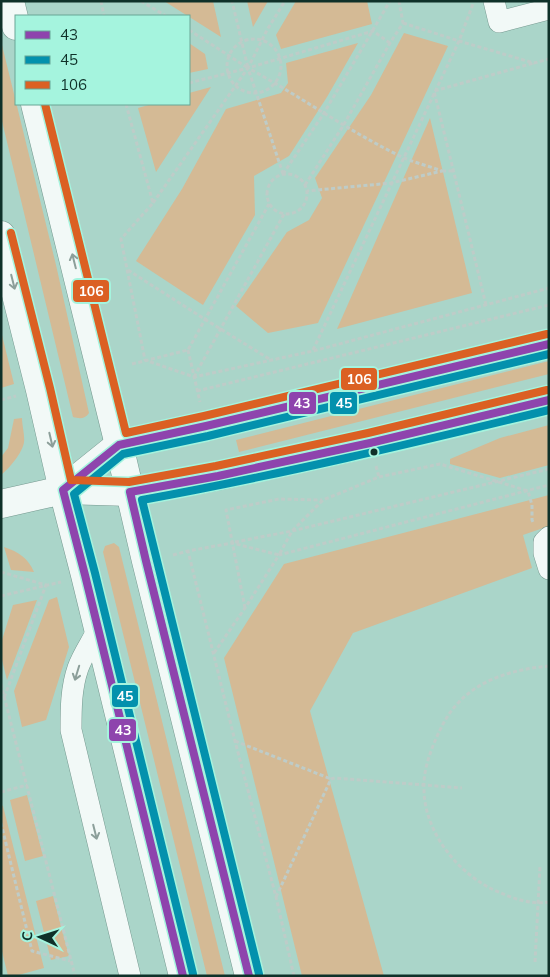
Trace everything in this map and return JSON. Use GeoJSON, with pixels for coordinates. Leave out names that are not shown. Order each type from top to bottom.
{"type":"FeatureCollection","features":[{"type":"Feature","properties":{"kind":"main road"},"geometry":{"type":"LineString","coordinates":[[10,1],[15,22]]}},
{"type":"Feature","properties":{"kind":"main road"},"geometry":{"type":"LineString","coordinates":[[35,105],[249,976]]}},
{"type":"Feature","properties":{"kind":"main road"},"geometry":{"type":"LineString","coordinates":[[1,235],[40,390],[62,490],[85,575],[183,976]]}},
{"type":"Feature","properties":{"kind":"main road"},"geometry":{"type":"LineString","coordinates":[[62,490],[119,445],[549,344]]}},
{"type":"Feature","properties":{"kind":"main road"},"geometry":{"type":"LineString","coordinates":[[1,504],[62,490],[130,492],[218,476],[370,443],[549,400]]}},
{"type":"Feature","properties":{"kind":"lane"},"geometry":{"type":"LineString","coordinates":[[494,1],[499,22],[549,10]]}},
{"type":"Feature","properties":{"kind":"lane"},"geometry":{"type":"LineString","coordinates":[[549,537],[544,542],[544,553],[549,569]]}},
{"type":"Feature","properties":{"kind":"lane"},"geometry":{"type":"LineString","coordinates":[[98,629],[78,666],[71,698],[71,730],[130,976]]}},
{"type":"Feature","properties":{"kind":"path"},"geometry":{"type":"LineString","coordinates":[[101,1],[104,15]]}},
{"type":"Feature","properties":{"kind":"path"},"geometry":{"type":"LineString","coordinates":[[141,1],[164,15]]}},
{"type":"Feature","properties":{"kind":"path"},"geometry":{"type":"LineString","coordinates":[[232,1],[248,68],[283,174]]}},
{"type":"Feature","properties":{"kind":"path"},"geometry":{"type":"LineString","coordinates":[[145,360],[121,239],[153,204],[248,68],[267,30],[285,1]]}},
{"type":"Feature","properties":{"kind":"path"},"geometry":{"type":"LineString","coordinates":[[283,174],[324,113],[390,1]]}},
{"type":"Feature","properties":{"kind":"path"},"geometry":{"type":"LineString","coordinates":[[305,185],[343,126],[403,23],[399,1]]}},
{"type":"Feature","properties":{"kind":"path"},"geometry":{"type":"LineString","coordinates":[[313,351],[459,40],[474,1]]}},
{"type":"Feature","properties":{"kind":"path"},"geometry":{"type":"LineString","coordinates":[[403,23],[534,63]]}},
{"type":"Feature","properties":{"kind":"path"},"geometry":{"type":"LineString","coordinates":[[190,31],[343,126],[404,158],[442,171]]}},
{"type":"Feature","properties":{"kind":"path"},"geometry":{"type":"LineString","coordinates":[[372,31],[390,43]]}},
{"type":"Feature","properties":{"kind":"path"},"geometry":{"type":"LineString","coordinates":[[190,83],[248,68],[372,31]]}},
{"type":"Feature","properties":{"kind":"path"},"geometry":{"type":"LineString","coordinates":[[255,38],[270,44],[276,50],[280,58],[281,67],[279,76],[270,88],[256,93],[248,93],[235,86],[230,80],[226,64],[228,56],[241,41],[255,38]]}},
{"type":"Feature","properties":{"kind":"path"},"geometry":{"type":"LineString","coordinates":[[434,91],[549,59]]}},
{"type":"Feature","properties":{"kind":"path"},"geometry":{"type":"LineString","coordinates":[[434,91],[486,304]]}},
{"type":"Feature","properties":{"kind":"path"},"geometry":{"type":"LineString","coordinates":[[126,105],[153,204]]}},
{"type":"Feature","properties":{"kind":"path"},"geometry":{"type":"LineString","coordinates":[[307,191],[391,183],[442,171],[454,171]]}},
{"type":"Feature","properties":{"kind":"path"},"geometry":{"type":"LineString","coordinates":[[290,174],[296,176],[305,185],[307,191],[306,198],[304,205],[299,210],[293,213],[279,213],[269,204],[267,191],[272,180],[277,176],[290,174]]}},
{"type":"Feature","properties":{"kind":"path"},"geometry":{"type":"LineString","coordinates":[[200,402],[188,350],[269,204]]}},
{"type":"Feature","properties":{"kind":"path"},"geometry":{"type":"LineString","coordinates":[[194,377],[284,214]]}},
{"type":"Feature","properties":{"kind":"path"},"geometry":{"type":"LineString","coordinates":[[127,270],[272,360]]}},
{"type":"Feature","properties":{"kind":"path"},"geometry":{"type":"LineString","coordinates":[[145,360],[194,377],[313,351],[549,288]]}},
{"type":"Feature","properties":{"kind":"path"},"geometry":{"type":"LineString","coordinates":[[197,391],[549,305]]}},
{"type":"Feature","properties":{"kind":"path"},"geometry":{"type":"LineString","coordinates":[[132,364],[188,350]]}},
{"type":"Feature","properties":{"kind":"path"},"geometry":{"type":"LineString","coordinates":[[1,400],[19,395]]}},
{"type":"Feature","properties":{"kind":"path"},"geometry":{"type":"LineString","coordinates":[[214,653],[279,555],[292,531],[323,500],[380,477],[440,464],[528,491]]}},
{"type":"Feature","properties":{"kind":"path"},"geometry":{"type":"LineString","coordinates":[[173,555],[292,531],[549,469]]}},
{"type":"Feature","properties":{"kind":"path"},"geometry":{"type":"LineString","coordinates":[[232,543],[279,555],[549,485]]}},
{"type":"Feature","properties":{"kind":"path"},"geometry":{"type":"LineString","coordinates":[[528,491],[532,505],[532,520]]}},
{"type":"Feature","properties":{"kind":"path"},"geometry":{"type":"LineString","coordinates":[[245,608],[226,510],[279,499],[323,500]]}},
{"type":"Feature","properties":{"kind":"path"},"geometry":{"type":"LineString","coordinates":[[188,551],[294,976]]}},
{"type":"Feature","properties":{"kind":"path"},"geometry":{"type":"LineString","coordinates":[[1,572],[46,585]]}},
{"type":"Feature","properties":{"kind":"path"},"geometry":{"type":"LineString","coordinates":[[1,596],[64,581]]}},
{"type":"Feature","properties":{"kind":"path"},"geometry":{"type":"LineString","coordinates":[[3,698],[46,585]]}},
{"type":"Feature","properties":{"kind":"path"},"geometry":{"type":"LineString","coordinates":[[549,666],[514,672],[493,679],[475,689],[459,702],[446,719],[434,744],[428,759],[424,786],[426,808],[432,826],[451,857],[468,873],[487,887],[507,896],[525,902],[549,902]]}},
{"type":"Feature","properties":{"kind":"path"},"geometry":{"type":"LineString","coordinates":[[1,684],[3,698],[75,976]]}},
{"type":"Feature","properties":{"kind":"path"},"geometry":{"type":"LineString","coordinates":[[235,741],[331,780],[335,778],[462,788]]}},
{"type":"Feature","properties":{"kind":"path"},"geometry":{"type":"LineString","coordinates":[[276,898],[331,780]]}},
{"type":"Feature","properties":{"kind":"path"},"geometry":{"type":"LineString","coordinates":[[1,792],[27,785]]}},
{"type":"Feature","properties":{"kind":"path"},"geometry":{"type":"LineString","coordinates":[[1,823],[32,950],[71,961]]}},
{"type":"Feature","properties":{"kind":"path"},"geometry":{"type":"LineString","coordinates":[[535,962],[540,866]]}},
{"type":"Feature","properties":{"kind":"shaded area"},"geometry":{"type":"Polygon","coordinates":[[[164,1],[213,1],[221,37],[190,17],[190,15],[186,15],[164,1]]]}},
{"type":"Feature","properties":{"kind":"shaded area"},"geometry":{"type":"Polygon","coordinates":[[[247,1],[268,1],[253,27],[247,1]]]}},
{"type":"Feature","properties":{"kind":"shaded area"},"geometry":{"type":"Polygon","coordinates":[[[296,1],[367,1],[372,24],[281,49],[276,35],[296,1]]]}},
{"type":"Feature","properties":{"kind":"shaded area"},"geometry":{"type":"Polygon","coordinates":[[[404,33],[448,46],[318,323],[268,333],[236,306],[287,232],[309,220],[322,198],[315,178],[371,95],[404,33]]]}},
{"type":"Feature","properties":{"kind":"shaded area"},"geometry":{"type":"Polygon","coordinates":[[[1,41],[15,105],[17,105],[56,265],[89,413],[82,418],[73,417],[1,117],[1,41]]]}},
{"type":"Feature","properties":{"kind":"shaded area"},"geometry":{"type":"Polygon","coordinates":[[[358,43],[327,97],[289,156],[254,176],[255,215],[203,305],[136,261],[182,189],[226,109],[281,93],[288,83],[286,63],[358,43]]]}},
{"type":"Feature","properties":{"kind":"shaded area"},"geometry":{"type":"Polygon","coordinates":[[[190,44],[205,54],[208,69],[190,73],[190,44]]]}},
{"type":"Feature","properties":{"kind":"shaded area"},"geometry":{"type":"Polygon","coordinates":[[[211,87],[156,172],[138,108],[148,105],[190,105],[190,93],[211,87]]]}},
{"type":"Feature","properties":{"kind":"shaded area"},"geometry":{"type":"Polygon","coordinates":[[[430,118],[472,293],[337,329],[430,118]]]}},
{"type":"Feature","properties":{"kind":"shaded area"},"geometry":{"type":"Polygon","coordinates":[[[1,331],[14,384],[1,388],[1,331]]]}},
{"type":"Feature","properties":{"kind":"shaded area"},"geometry":{"type":"Polygon","coordinates":[[[549,361],[549,374],[239,452],[236,440],[549,361]]]}},
{"type":"Feature","properties":{"kind":"shaded area"},"geometry":{"type":"Polygon","coordinates":[[[22,418],[23,446],[15,460],[1,475],[1,457],[8,448],[14,419],[22,418]]]}},
{"type":"Feature","properties":{"kind":"shaded area"},"geometry":{"type":"Polygon","coordinates":[[[549,425],[549,465],[500,478],[450,464],[450,459],[500,438],[549,425]]]}},
{"type":"Feature","properties":{"kind":"shaded area"},"geometry":{"type":"Polygon","coordinates":[[[549,495],[549,526],[523,535],[532,568],[353,633],[310,711],[384,976],[302,976],[224,658],[284,564],[549,495]]]}},
{"type":"Feature","properties":{"kind":"shaded area"},"geometry":{"type":"Polygon","coordinates":[[[114,543],[119,547],[225,976],[207,976],[103,552],[105,546],[114,543]]]}},
{"type":"Feature","properties":{"kind":"shaded area"},"geometry":{"type":"Polygon","coordinates":[[[4,547],[22,556],[34,572],[11,570],[4,547]]]}},
{"type":"Feature","properties":{"kind":"shaded area"},"geometry":{"type":"Polygon","coordinates":[[[57,597],[69,647],[46,720],[22,727],[14,691],[49,600],[57,597]]]}},
{"type":"Feature","properties":{"kind":"shaded area"},"geometry":{"type":"Polygon","coordinates":[[[37,600],[7,680],[1,656],[1,643],[13,605],[37,600]]]}},
{"type":"Feature","properties":{"kind":"shaded area"},"geometry":{"type":"Polygon","coordinates":[[[27,795],[43,856],[25,861],[10,800],[27,795]]]}},
{"type":"Feature","properties":{"kind":"shaded area"},"geometry":{"type":"Polygon","coordinates":[[[1,805],[3,806],[44,968],[15,976],[8,976],[1,947],[1,805]]]}},
{"type":"Feature","properties":{"kind":"shaded area"},"geometry":{"type":"Polygon","coordinates":[[[53,896],[69,956],[51,960],[36,901],[53,896]]]}},
{"type":"Feature","properties":{"kind":"transit line","name":"106"},"geometry":{"type":"LineString","coordinates":[[45,105],[126,433],[547,334]]}},
{"type":"Feature","properties":{"kind":"transit line","name":"106"},"geometry":{"type":"LineString","coordinates":[[11,233],[71,480],[129,482],[216,466],[368,433],[547,390]]}},
{"type":"Feature","properties":{"kind":"transit line","name":"43"},"geometry":{"type":"LineString","coordinates":[[183,976],[63,490],[119,445],[549,344]]}},
{"type":"Feature","properties":{"kind":"transit line","name":"45"},"geometry":{"type":"LineString","coordinates":[[193,974],[74,494],[123,454],[208,436],[549,354]]}},
{"type":"Feature","properties":{"kind":"transit line","name":"43"},"geometry":{"type":"LineString","coordinates":[[249,976],[130,492],[218,476],[370,443],[549,400]]}},
{"type":"Feature","properties":{"kind":"transit line","name":"45"},"geometry":{"type":"LineString","coordinates":[[259,974],[142,500],[346,458],[549,410]]}}]}
